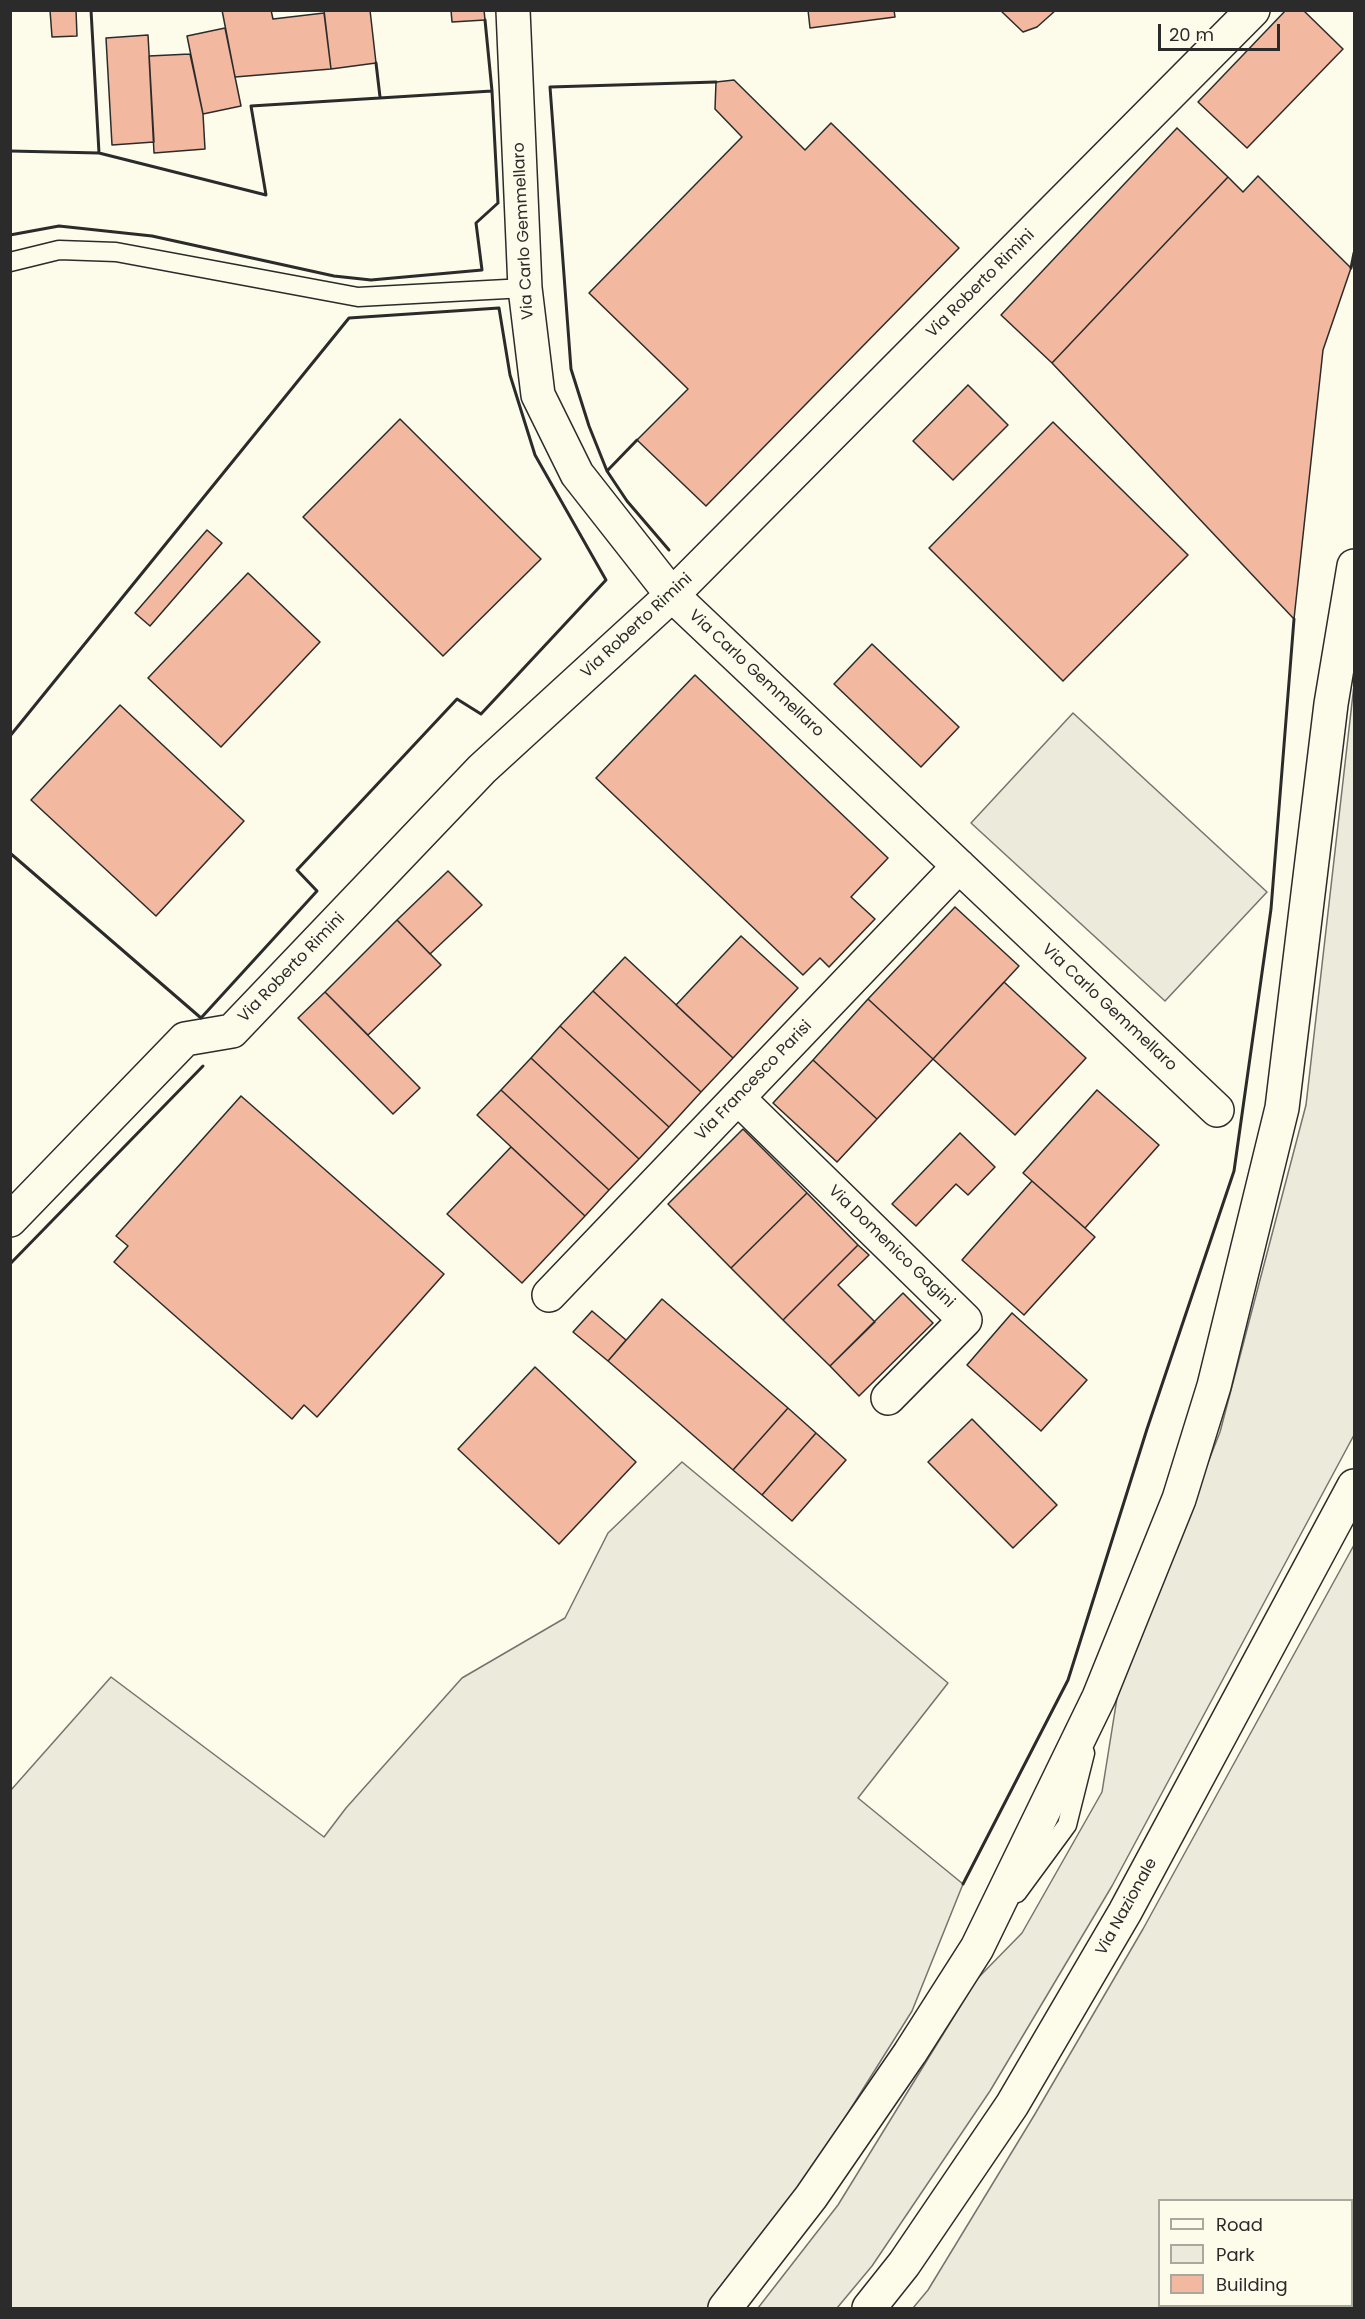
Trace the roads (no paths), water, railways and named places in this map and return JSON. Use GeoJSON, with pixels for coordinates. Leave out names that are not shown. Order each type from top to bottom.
{"type":"FeatureCollection","features":[{"type":"Feature","properties":{"kind":"street","name":"Via Carlo Gemmellaro"},"geometry":{"type":"LineString","coordinates":[[513,10],[525,288],[538,395],[577,474],[672,595],[1217,1110]]}},
{"type":"Feature","properties":{"kind":"street","name":"Via Roberto Rimini"},"geometry":{"type":"LineString","coordinates":[[10,1220],[185,1039],[232,1031],[482,769],[672,595],[1253,10]]}},
{"type":"Feature","properties":{"kind":"street"},"geometry":{"type":"LineString","coordinates":[[724,2308],[811,2197],[910,2054],[977,1948],[1099,1697],[1179,1498],[1214,1386],[1282,1108],[1331,704],[1354,566]]}},
{"type":"Feature","properties":{"kind":"street","name":"Via Francesco Parisi"},"geometry":{"type":"LineString","coordinates":[[549,1295],[959,866]]}},
{"type":"Feature","properties":{"kind":"street","name":"Via Domenico Gagini"},"geometry":{"type":"LineString","coordinates":[[738,1098],[965,1320],[888,1398]]}},
{"type":"Feature","properties":{"kind":"street","name":"Via Nazionale"},"geometry":{"type":"LineString","coordinates":[[868,2308],[904,2264],[1012,2104],[1125,1912],[1354,1486]]}},
{"type":"Feature","properties":{"kind":"lane"},"geometry":{"type":"LineString","coordinates":[[10,262],[59,250],[116,252],[358,297],[525,288]]}}]}
